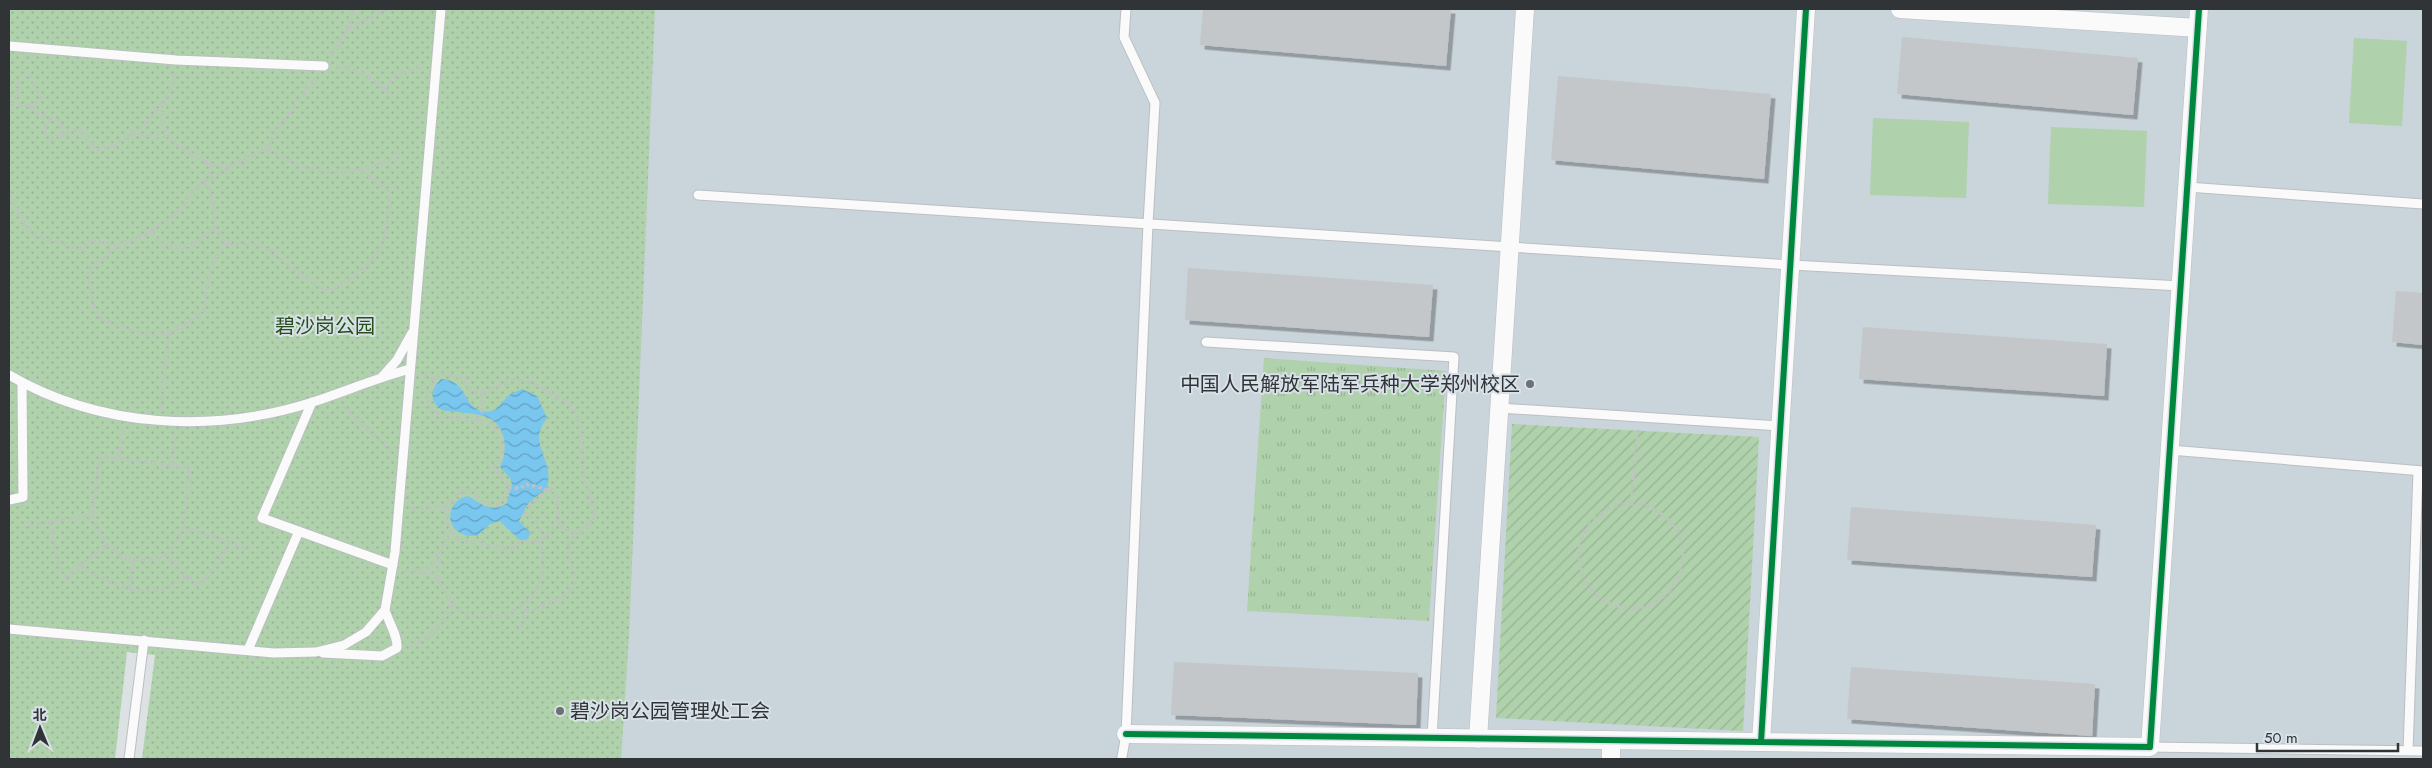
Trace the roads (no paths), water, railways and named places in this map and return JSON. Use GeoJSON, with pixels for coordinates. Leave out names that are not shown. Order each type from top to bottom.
{"type":"FeatureCollection","features":[{"type":"Feature","properties":{"kind":"street"},"geometry":{"type":"LineString","coordinates":[[1478,739],[1525,9]]}},
{"type":"Feature","properties":{"kind":"street"},"geometry":{"type":"LineString","coordinates":[[1762,742],[1806,9]]}},
{"type":"Feature","properties":{"kind":"street"},"geometry":{"type":"LineString","coordinates":[[1900,9],[2198,28]]}},
{"type":"Feature","properties":{"kind":"street"},"geometry":{"type":"LineString","coordinates":[[1126,734],[2150,748],[2199,9]]}},
{"type":"Feature","properties":{"kind":"street"},"geometry":{"type":"LineString","coordinates":[[1611,740],[1611,759]]}},
{"type":"Feature","properties":{"kind":"lane"},"geometry":{"type":"LineString","coordinates":[[9,629],[274,653],[316,652],[382,656],[397,648],[398,640],[390,626],[385,610],[393,565],[399,509],[441,9]]}},
{"type":"Feature","properties":{"kind":"lane"},"geometry":{"type":"LineString","coordinates":[[1122,757],[1126,734],[1155,103],[1124,37],[1126,9]]}},
{"type":"Feature","properties":{"kind":"lane"},"geometry":{"type":"LineString","coordinates":[[9,46],[176,60],[324,66]]}},
{"type":"Feature","properties":{"kind":"lane"},"geometry":{"type":"LineString","coordinates":[[2187,187],[2423,204]]}},
{"type":"Feature","properties":{"kind":"lane"},"geometry":{"type":"LineString","coordinates":[[698,195],[1791,265],[2181,286]]}},
{"type":"Feature","properties":{"kind":"lane"},"geometry":{"type":"LineString","coordinates":[[382,377],[397,360],[414,328]]}},
{"type":"Feature","properties":{"kind":"lane"},"geometry":{"type":"LineString","coordinates":[[1206,342],[1454,357],[1432,738]]}},
{"type":"Feature","properties":{"kind":"lane"},"geometry":{"type":"LineString","coordinates":[[9,375],[22,383],[78,407],[125,417],[178,423],[251,416],[312,402],[410,369]]}},
{"type":"Feature","properties":{"kind":"lane"},"geometry":{"type":"LineString","coordinates":[[9,500],[23,497],[22,383]]}},
{"type":"Feature","properties":{"kind":"lane"},"geometry":{"type":"LineString","coordinates":[[312,402],[262,518],[393,565]]}},
{"type":"Feature","properties":{"kind":"lane"},"geometry":{"type":"LineString","coordinates":[[1499,408],[1781,426]]}},
{"type":"Feature","properties":{"kind":"lane"},"geometry":{"type":"LineString","coordinates":[[2170,450],[2421,471],[2408,751]]}},
{"type":"Feature","properties":{"kind":"lane"},"geometry":{"type":"LineString","coordinates":[[248,650],[299,531]]}},
{"type":"Feature","properties":{"kind":"lane"},"geometry":{"type":"LineString","coordinates":[[316,652],[344,645],[366,632],[385,610]]}},
{"type":"Feature","properties":{"kind":"lane"},"geometry":{"type":"LineString","coordinates":[[129,759],[144,640]]}},
{"type":"Feature","properties":{"kind":"lane"},"geometry":{"type":"LineString","coordinates":[[2150,748],[2423,751]]}},
{"type":"Feature","properties":{"kind":"water"},"geometry":{"type":"Polygon","coordinates":[[[441,379],[456,384],[475,408],[487,412],[494,410],[509,395],[522,389],[537,396],[547,418],[539,436],[548,477],[547,487],[528,504],[519,521],[531,533],[526,540],[520,540],[500,521],[490,524],[477,536],[466,535],[453,526],[450,519],[451,511],[460,499],[468,496],[482,505],[496,508],[507,503],[512,484],[510,478],[500,467],[505,447],[499,427],[495,422],[484,416],[442,410],[438,407],[432,395],[437,383],[441,379]]]}},
{"type":"Feature","properties":{"kind":"place","name":"中国人民解放军陆军兵种大学郑州校区"},"geometry":{"type":"Point","coordinates":[1530,384]}},
{"type":"Feature","properties":{"kind":"place","name":"碧沙岗公园管理处工会"},"geometry":{"type":"Point","coordinates":[560,711]}},
{"type":"Feature","properties":{"kind":"park label","name":"碧沙岗公园"},"geometry":{"type":"Point","coordinates":[325,326]}}]}
